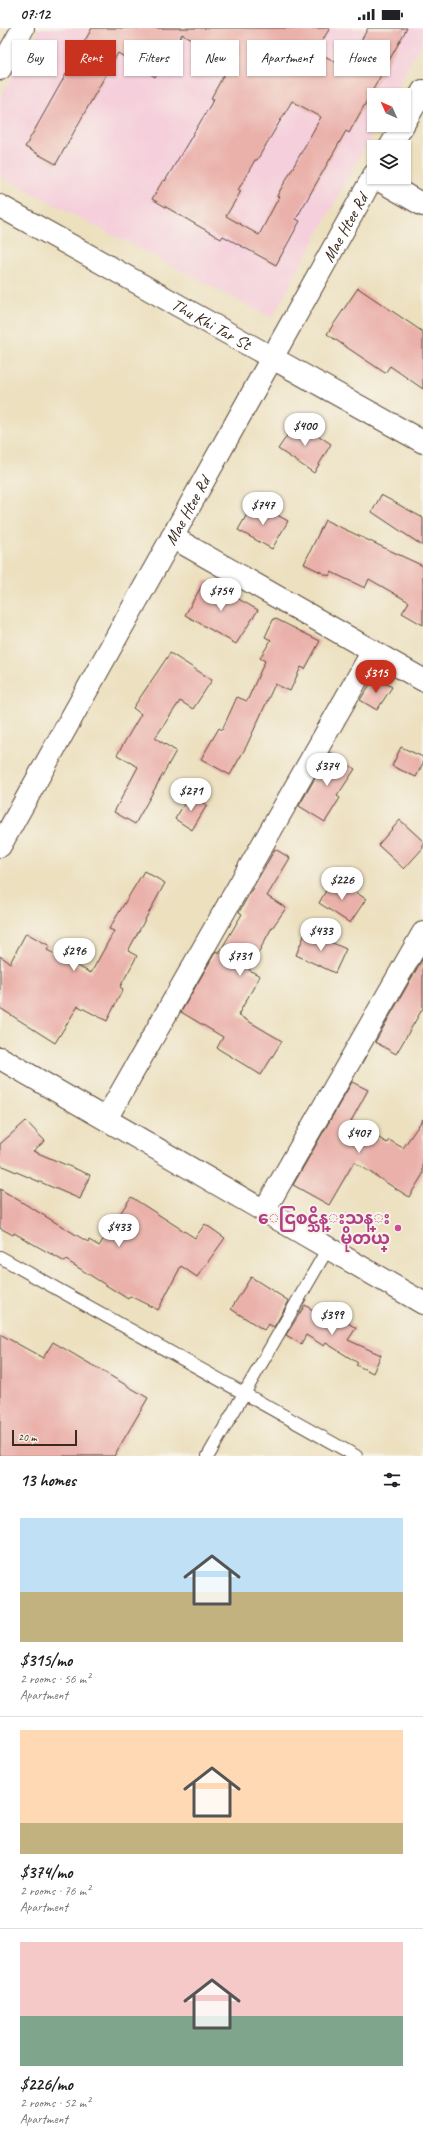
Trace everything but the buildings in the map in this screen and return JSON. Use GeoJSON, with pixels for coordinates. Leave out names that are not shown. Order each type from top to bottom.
{"type":"FeatureCollection","features":[{"type":"Feature","properties":{"kind":"street"},"geometry":{"type":"LineString","coordinates":[[0,69],[23,28]]}},
{"type":"Feature","properties":{"kind":"street"},"geometry":{"type":"LineString","coordinates":[[411,112],[423,91]]}},
{"type":"Feature","properties":{"kind":"street","name":"Mae Htee Rd"},"geometry":{"type":"LineString","coordinates":[[0,846],[369,184]]}},
{"type":"Feature","properties":{"kind":"street"},"geometry":{"type":"LineString","coordinates":[[388,184],[423,205]]}},
{"type":"Feature","properties":{"kind":"street","name":"Thu Khi Tar St"},"geometry":{"type":"LineString","coordinates":[[0,206],[423,442]]}},
{"type":"Feature","properties":{"kind":"street"},"geometry":{"type":"LineString","coordinates":[[172,537],[423,680]]}},
{"type":"Feature","properties":{"kind":"street"},"geometry":{"type":"LineString","coordinates":[[106,1119],[373,652]]}},
{"type":"Feature","properties":{"kind":"street"},"geometry":{"type":"LineString","coordinates":[[264,1211],[423,933]]}},
{"type":"Feature","properties":{"kind":"street"},"geometry":{"type":"LineString","coordinates":[[0,1058],[328,1248],[421,1298]]}},
{"type":"Feature","properties":{"kind":"lane"},"geometry":{"type":"LineString","coordinates":[[208,1456],[328,1248]]}},
{"type":"Feature","properties":{"kind":"lane"},"geometry":{"type":"LineString","coordinates":[[0,1257],[356,1456]]}},
{"type":"Feature","properties":{"kind":"shaded area"},"geometry":{"type":"Polygon","coordinates":[[[40,28],[423,28],[423,39],[397,88],[367,88],[367,132],[373,132],[369,140],[367,140],[367,143],[272,318],[0,176],[0,98],[13,76],[57,76],[57,40],[33,40],[40,28]]]}},
{"type":"Feature","properties":{"kind":"place","name":"ေငြစင္သိန္းသန္း မိုတယ္"},"geometry":{"type":"Point","coordinates":[398,1228]}}]}
